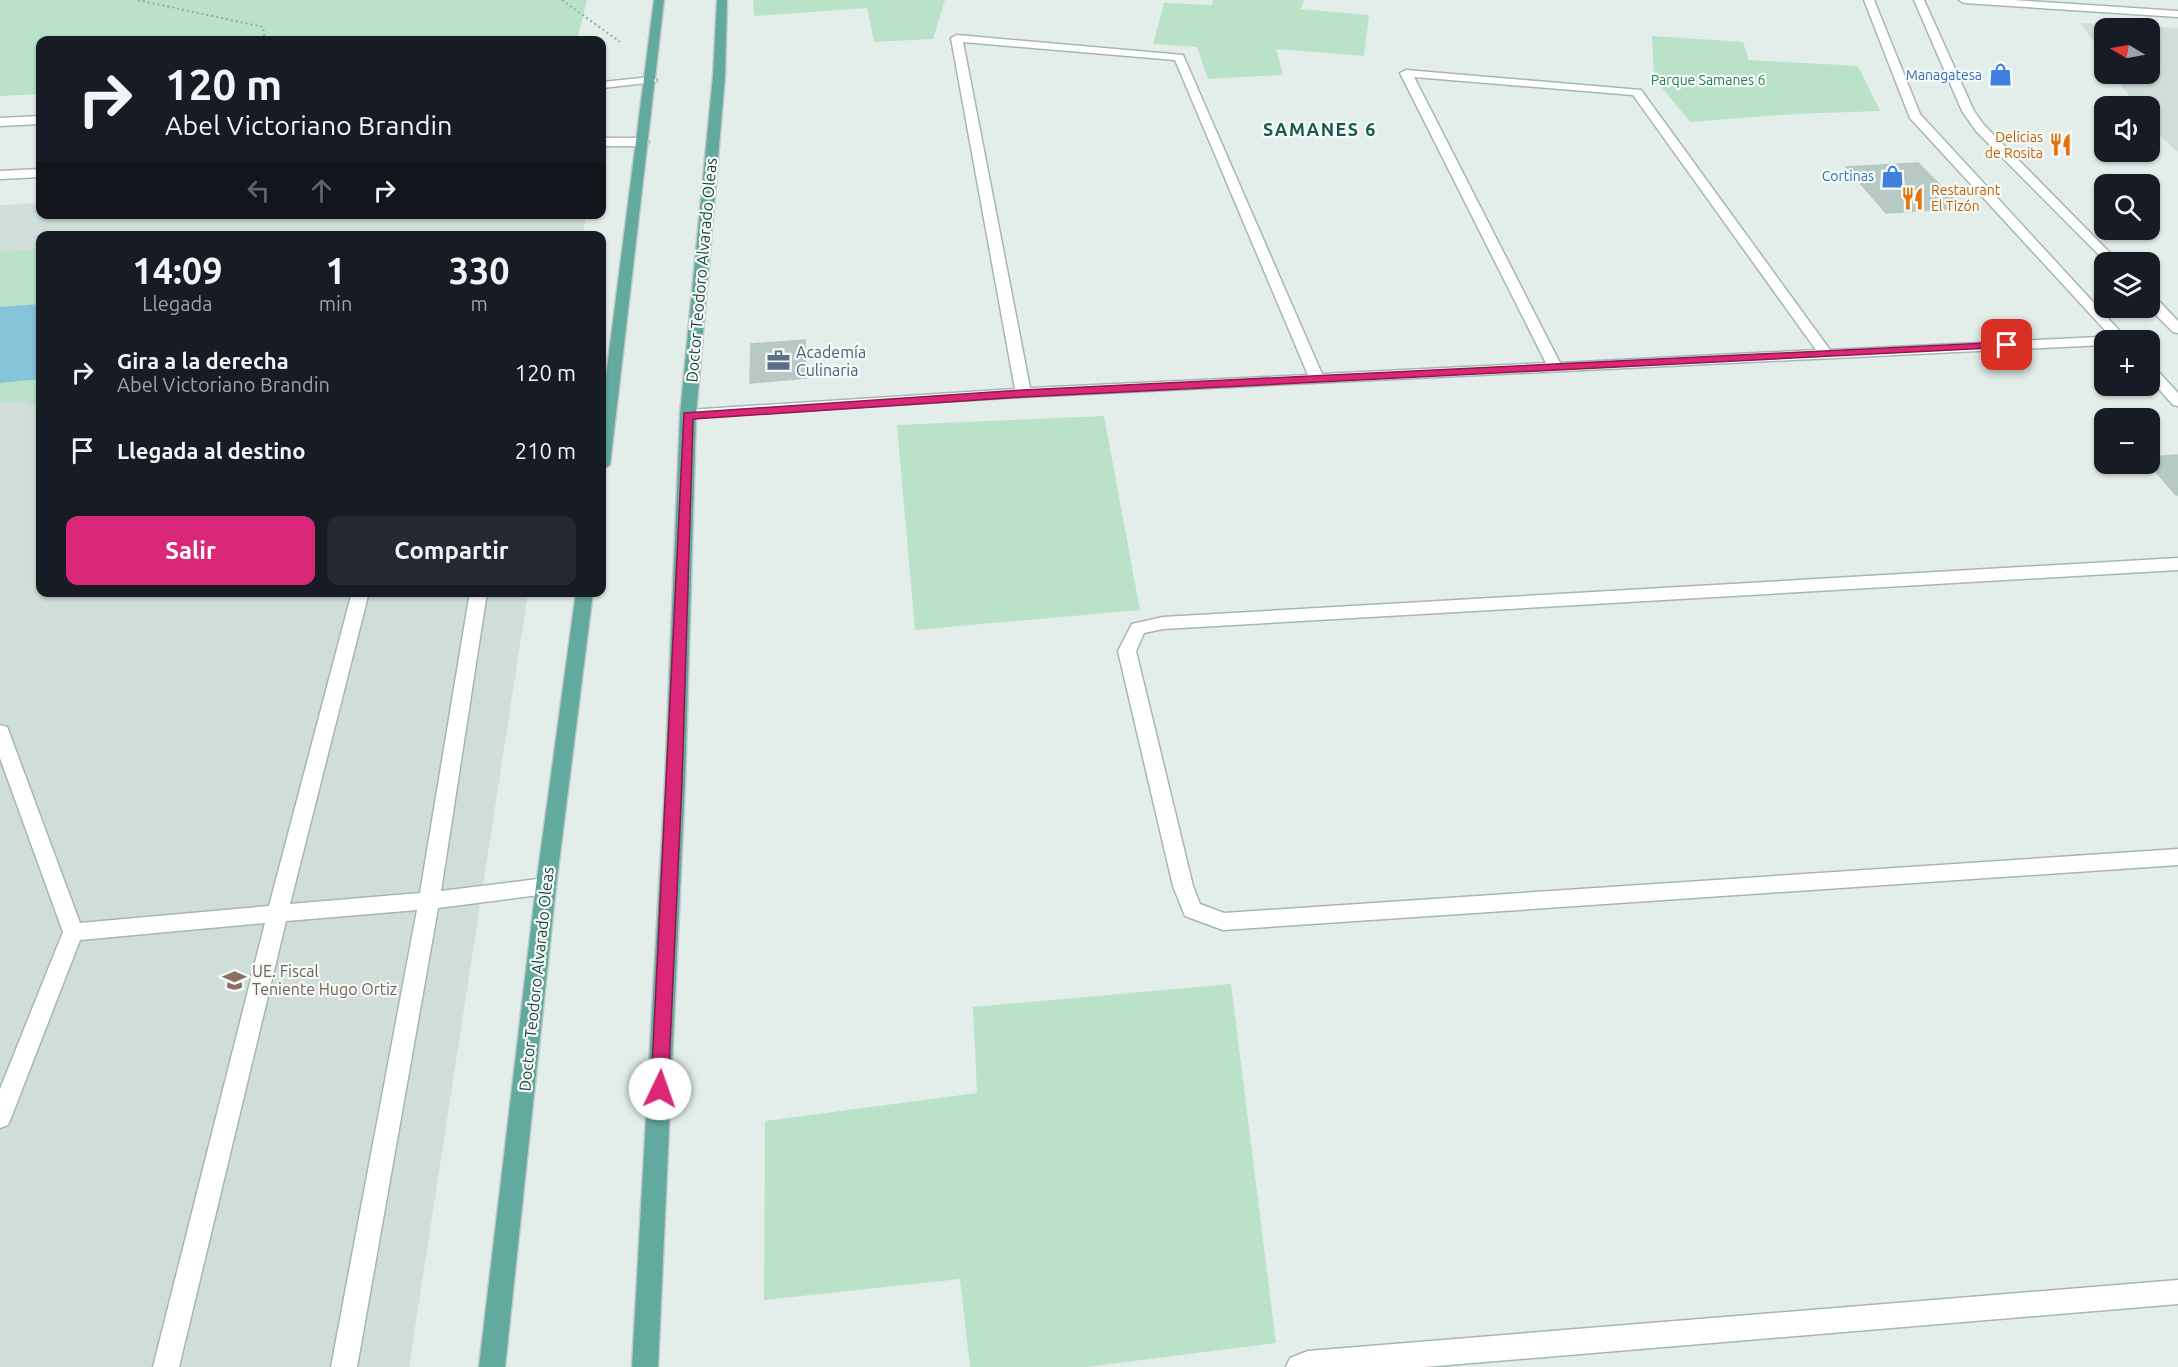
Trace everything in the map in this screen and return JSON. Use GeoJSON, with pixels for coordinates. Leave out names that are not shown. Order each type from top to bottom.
{"type":"FeatureCollection","features":[{"type":"Feature","properties":{"kind":"main road"},"geometry":{"type":"LineString","coordinates":[[606,433],[653,64],[659,0]]}},
{"type":"Feature","properties":{"kind":"main road","name":"Doctor Teodoro Alvarado Oleas"},"geometry":{"type":"LineString","coordinates":[[645,1367],[674,793],[688,416],[719,76],[722,0]]}},
{"type":"Feature","properties":{"kind":"main road","name":"Doctor Teodoro Alvarado Oleas"},"geometry":{"type":"LineString","coordinates":[[492,1367],[546,886],[584,597]]}},
{"type":"Feature","properties":{"kind":"street"},"geometry":{"type":"LineString","coordinates":[[1869,0],[1914,114],[2112,330]]}},
{"type":"Feature","properties":{"kind":"street"},"geometry":{"type":"LineString","coordinates":[[1919,0],[1968,111],[1980,128],[2103,252]]}},
{"type":"Feature","properties":{"kind":"street"},"geometry":{"type":"LineString","coordinates":[[1964,0],[2178,14]]}},
{"type":"Feature","properties":{"kind":"street"},"geometry":{"type":"LineString","coordinates":[[1023,393],[957,38],[1179,57],[1317,379]]}},
{"type":"Feature","properties":{"kind":"street"},"geometry":{"type":"LineString","coordinates":[[1555,367],[1406,73],[1636,92],[1826,354]]}},
{"type":"Feature","properties":{"kind":"street"},"geometry":{"type":"LineString","coordinates":[[606,85],[651,80]]}},
{"type":"Feature","properties":{"kind":"street"},"geometry":{"type":"LineString","coordinates":[[0,122],[36,120]]}},
{"type":"Feature","properties":{"kind":"street"},"geometry":{"type":"LineString","coordinates":[[606,142],[643,142]]}},
{"type":"Feature","properties":{"kind":"street"},"geometry":{"type":"LineString","coordinates":[[0,175],[36,173]]}},
{"type":"Feature","properties":{"kind":"street"},"geometry":{"type":"LineString","coordinates":[[2160,310],[2178,328]]}},
{"type":"Feature","properties":{"kind":"street"},"geometry":{"type":"LineString","coordinates":[[688,416],[1023,393],[2094,341]]}},
{"type":"Feature","properties":{"kind":"street"},"geometry":{"type":"LineString","coordinates":[[2160,382],[2178,402]]}},
{"type":"Feature","properties":{"kind":"street"},"geometry":{"type":"LineString","coordinates":[[2178,564],[1164,623],[1138,628],[1128,651],[1183,886],[1192,910],[1223,922],[2178,856]]}},
{"type":"Feature","properties":{"kind":"street"},"geometry":{"type":"LineString","coordinates":[[166,1367],[277,915],[360,597]]}},
{"type":"Feature","properties":{"kind":"street"},"geometry":{"type":"LineString","coordinates":[[344,1367],[429,900],[478,597]]}},
{"type":"Feature","properties":{"kind":"street"},"geometry":{"type":"LineString","coordinates":[[0,732],[73,932],[0,1118]]}},
{"type":"Feature","properties":{"kind":"street"},"geometry":{"type":"LineString","coordinates":[[73,932],[277,915],[546,886]]}},
{"type":"Feature","properties":{"kind":"street"},"geometry":{"type":"LineString","coordinates":[[1299,1367],[1320,1363],[2178,1292]]}},
{"type":"Feature","properties":{"kind":"path"},"geometry":{"type":"LineString","coordinates":[[138,0],[263,27],[264,36]]}},
{"type":"Feature","properties":{"kind":"path"},"geometry":{"type":"LineString","coordinates":[[562,0],[653,64]]}},
{"type":"Feature","properties":{"kind":"shaded area"},"geometry":{"type":"Polygon","coordinates":[[[2081,23],[2094,24],[2094,43],[2081,23]]]}},
{"type":"Feature","properties":{"kind":"shaded area"},"geometry":{"type":"Polygon","coordinates":[[[2160,27],[2178,28],[2178,152],[2160,136],[2160,96],[2129,96],[2121,84],[2160,84],[2160,27]]]}},
{"type":"Feature","properties":{"kind":"shaded area","name":"UE. Fiscal Teniente Hugo Ortiz"},"geometry":{"type":"Polygon","coordinates":[[[36,203],[36,219],[585,219],[584,231],[36,231],[36,597],[527,597],[409,1367],[0,1367],[0,205],[36,203]]]}},
{"type":"Feature","properties":{"kind":"green space"},"geometry":{"type":"Polygon","coordinates":[[[0,0],[587,0],[578,36],[36,36],[36,94],[0,96],[0,0]]]}},
{"type":"Feature","properties":{"kind":"green space"},"geometry":{"type":"Polygon","coordinates":[[[753,0],[945,0],[933,39],[874,42],[867,8],[754,16],[753,0]]]}},
{"type":"Feature","properties":{"kind":"green space"},"geometry":{"type":"Polygon","coordinates":[[[1213,0],[1304,0],[1301,9],[1369,15],[1364,56],[1276,49],[1283,75],[1208,79],[1197,47],[1153,44],[1164,3],[1212,5],[1213,0]]]}},
{"type":"Feature","properties":{"kind":"green space","name":"Parque Samanes 6"},"geometry":{"type":"Polygon","coordinates":[[[1652,36],[1743,42],[1749,60],[1858,66],[1880,111],[1794,114],[1690,122],[1654,78],[1652,36]]]}},
{"type":"Feature","properties":{"kind":"green space"},"geometry":{"type":"Polygon","coordinates":[[[36,249],[36,407],[23,401],[0,403],[0,252],[36,249]]]}},
{"type":"Feature","properties":{"kind":"green space"},"geometry":{"type":"Polygon","coordinates":[[[1104,416],[1140,610],[915,630],[897,425],[1104,416]]]}},
{"type":"Feature","properties":{"kind":"green space"},"geometry":{"type":"Polygon","coordinates":[[[1231,984],[1276,1343],[1086,1367],[970,1367],[960,1279],[764,1300],[765,1121],[977,1093],[973,1007],[1231,984]]]}},
{"type":"Feature","properties":{"kind":"water"},"geometry":{"type":"Polygon","coordinates":[[[36,304],[36,379],[0,383],[0,307],[36,304]]]}},
{"type":"Feature","properties":{"kind":"building","name":"Cortinas"},"geometry":{"type":"Polygon","coordinates":[[[1918,163],[1939,184],[1865,189],[1846,167],[1918,163]]]}},
{"type":"Feature","properties":{"kind":"building","name":"Restaurant El Tizón"},"geometry":{"type":"Polygon","coordinates":[[[1939,184],[1962,208],[1886,213],[1865,189],[1939,184]]]}},
{"type":"Feature","properties":{"kind":"building","name":"Academía Culinaria"},"geometry":{"type":"Polygon","coordinates":[[[805,340],[806,378],[750,383],[751,344],[805,340]]]}},
{"type":"Feature","properties":{"kind":"building"},"geometry":{"type":"Polygon","coordinates":[[[2178,455],[2178,495],[2158,474],[2160,474],[2160,456],[2178,455]]]}},
{"type":"Feature","properties":{"kind":"place","name":"Managatesa"},"geometry":{"type":"Point","coordinates":[2000,75]}},
{"type":"Feature","properties":{"kind":"place","name":"Delicias de Rosita"},"geometry":{"type":"Point","coordinates":[2061,145]}},
{"type":"Feature","properties":{"kind":"place","name":"Cortinas"},"geometry":{"type":"Point","coordinates":[1892,176]}},
{"type":"Feature","properties":{"kind":"place","name":"Restaurant El Tizón"},"geometry":{"type":"Point","coordinates":[1913,198]}},
{"type":"Feature","properties":{"kind":"place","name":"Academía Culinaria"},"geometry":{"type":"Point","coordinates":[778,361]}},
{"type":"Feature","properties":{"kind":"place","name":"UE. Fiscal Teniente Hugo Ortiz"},"geometry":{"type":"Point","coordinates":[234,980]}},
{"type":"Feature","properties":{"kind":"district","name":"SAMANES 6"},"geometry":{"type":"Point","coordinates":[1320,129]}},
{"type":"Feature","properties":{"kind":"route"},"geometry":{"type":"LineString","coordinates":[[660,1089],[675,782],[688,416],[1023,393],[2007,345]]}}]}
